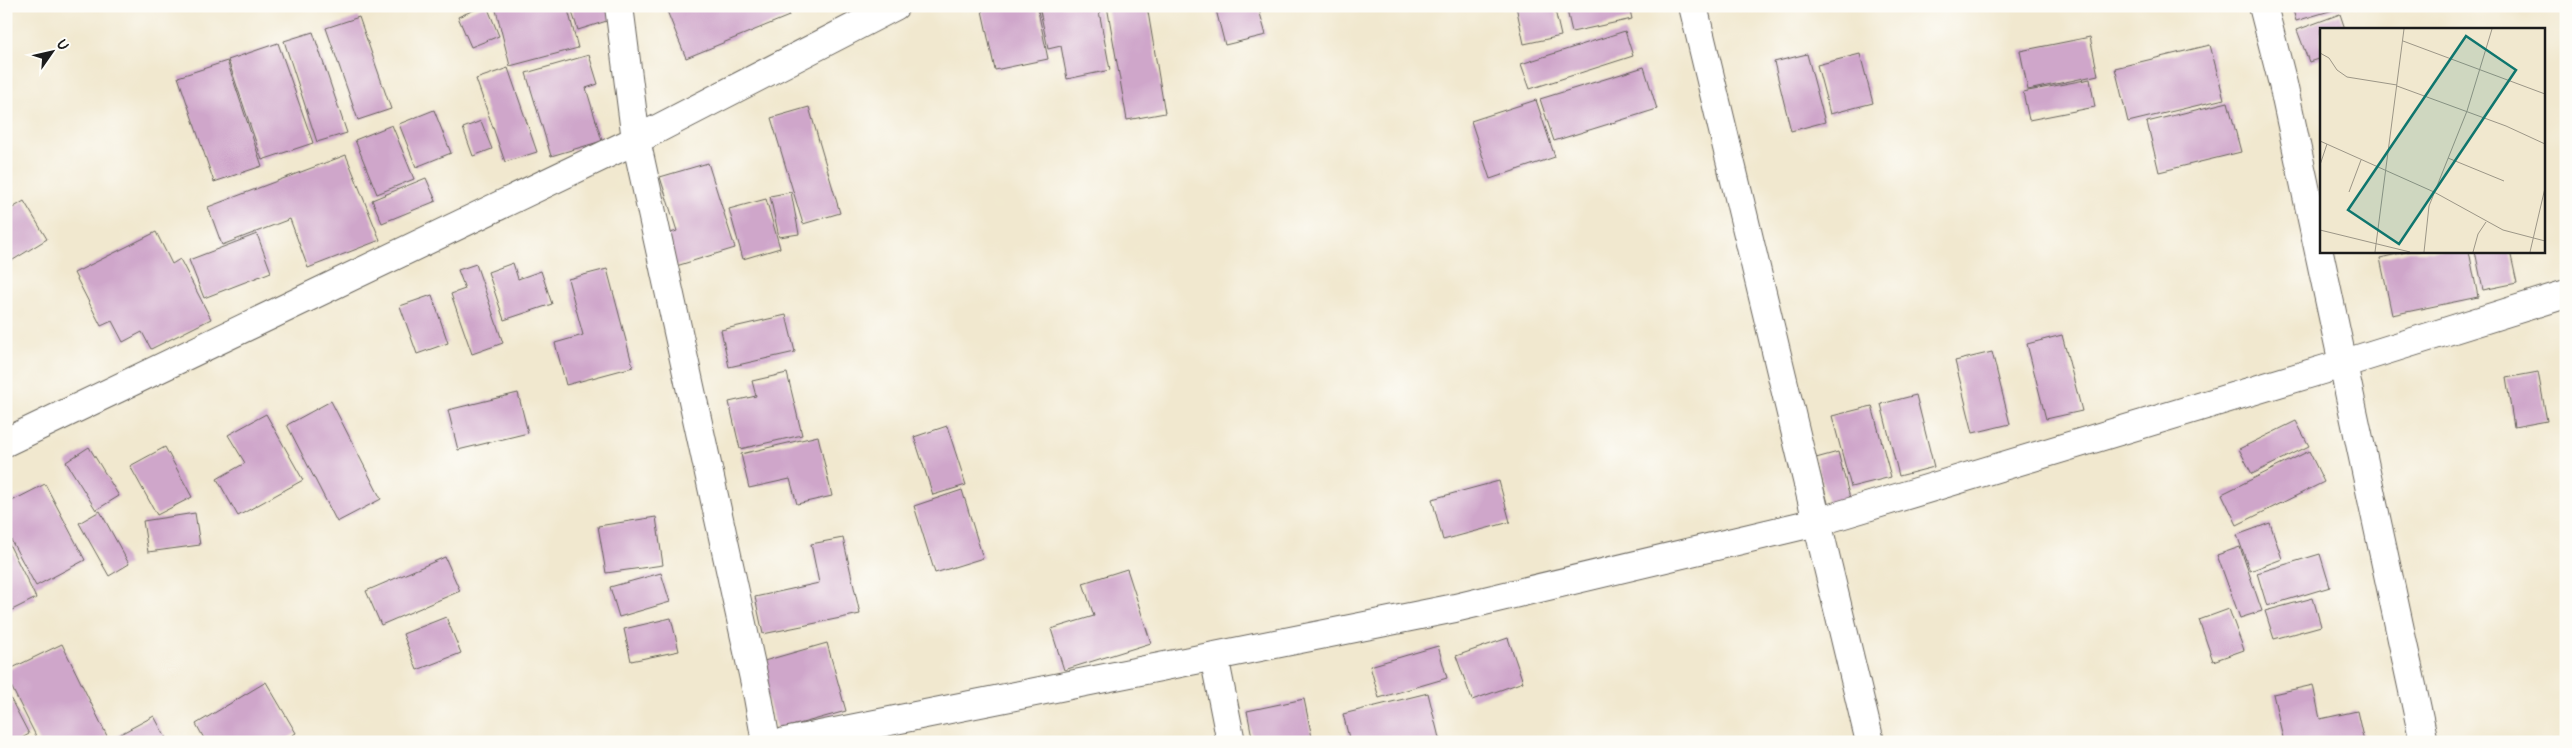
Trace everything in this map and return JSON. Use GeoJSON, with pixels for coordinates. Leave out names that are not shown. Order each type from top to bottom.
{"type":"FeatureCollection","features":[{"type":"Feature","properties":{"kind":"street"},"geometry":{"type":"LineString","coordinates":[[619,6],[636,140],[758,697],[766,742]]}},
{"type":"Feature","properties":{"kind":"street"},"geometry":{"type":"LineString","coordinates":[[6,442],[636,140],[894,6]]}},
{"type":"Feature","properties":{"kind":"street"},"geometry":{"type":"LineString","coordinates":[[1693,6],[1870,742]]}},
{"type":"Feature","properties":{"kind":"street"},"geometry":{"type":"LineString","coordinates":[[2263,6],[2283,84],[2424,742]]}},
{"type":"Feature","properties":{"kind":"street"},"geometry":{"type":"LineString","coordinates":[[785,742],[1455,608],[1817,522],[2342,364],[2566,294]]}},
{"type":"Feature","properties":{"kind":"street"},"geometry":{"type":"LineString","coordinates":[[1214,656],[1231,742]]}},
{"type":"Feature","properties":{"kind":"building"},"geometry":{"type":"Polygon","coordinates":[[[487,6],[499,36],[471,47],[458,17],[487,6]]]}},
{"type":"Feature","properties":{"kind":"building"},"geometry":{"type":"Polygon","coordinates":[[[495,6],[567,6],[578,48],[510,66],[495,6]]]}},
{"type":"Feature","properties":{"kind":"building"},"geometry":{"type":"Polygon","coordinates":[[[570,6],[609,6],[613,19],[578,30],[570,6]]]}},
{"type":"Feature","properties":{"kind":"building"},"geometry":{"type":"Polygon","coordinates":[[[665,6],[785,6],[789,16],[686,58],[665,6]]]}},
{"type":"Feature","properties":{"kind":"building"},"geometry":{"type":"Polygon","coordinates":[[[981,6],[1037,6],[1048,59],[995,70],[981,6]]]}},
{"type":"Feature","properties":{"kind":"building"},"geometry":{"type":"Polygon","coordinates":[[[1039,6],[1098,6],[1110,70],[1067,79],[1061,46],[1048,49],[1039,6]]]}},
{"type":"Feature","properties":{"kind":"building"},"geometry":{"type":"Polygon","coordinates":[[[1107,6],[1147,6],[1165,113],[1127,120],[1107,6]]]}},
{"type":"Feature","properties":{"kind":"building"},"geometry":{"type":"Polygon","coordinates":[[[1215,6],[1258,6],[1266,35],[1225,45],[1215,6]]]}},
{"type":"Feature","properties":{"kind":"building"},"geometry":{"type":"Polygon","coordinates":[[[1516,6],[1554,6],[1561,36],[1524,44],[1516,6]]]}},
{"type":"Feature","properties":{"kind":"building"},"geometry":{"type":"Polygon","coordinates":[[[1566,6],[1629,6],[1632,19],[1572,32],[1566,6]]]}},
{"type":"Feature","properties":{"kind":"building"},"geometry":{"type":"Polygon","coordinates":[[[2292,6],[2343,6],[2343,7],[2296,21],[2292,6]]]}},
{"type":"Feature","properties":{"kind":"building"},"geometry":{"type":"Polygon","coordinates":[[[2340,14],[2345,28],[2320,28],[2320,58],[2309,62],[2297,30],[2340,14]]]}},
{"type":"Feature","properties":{"kind":"building"},"geometry":{"type":"Polygon","coordinates":[[[359,17],[391,109],[358,120],[326,28],[359,17]]]}},
{"type":"Feature","properties":{"kind":"building"},"geometry":{"type":"Polygon","coordinates":[[[1625,31],[1633,56],[1530,89],[1521,64],[1625,31]]]}},
{"type":"Feature","properties":{"kind":"building"},"geometry":{"type":"Polygon","coordinates":[[[313,32],[347,133],[317,142],[284,41],[313,32]]]}},
{"type":"Feature","properties":{"kind":"building"},"geometry":{"type":"Polygon","coordinates":[[[2090,37],[2098,75],[2028,90],[2020,51],[2090,37]]]}},
{"type":"Feature","properties":{"kind":"building"},"geometry":{"type":"Polygon","coordinates":[[[278,43],[313,143],[262,160],[228,60],[278,43]]]}},
{"type":"Feature","properties":{"kind":"building"},"geometry":{"type":"Polygon","coordinates":[[[2210,45],[2224,99],[2128,122],[2115,68],[2210,45]]]}},
{"type":"Feature","properties":{"kind":"building"},"geometry":{"type":"Polygon","coordinates":[[[1807,54],[1825,122],[1791,131],[1774,62],[1807,54]]]}},
{"type":"Feature","properties":{"kind":"building"},"geometry":{"type":"Polygon","coordinates":[[[1860,54],[1873,103],[1830,114],[1817,65],[1860,54]]]}},
{"type":"Feature","properties":{"kind":"building"},"geometry":{"type":"Polygon","coordinates":[[[589,55],[598,84],[586,88],[602,141],[551,156],[526,73],[589,55]]]}},
{"type":"Feature","properties":{"kind":"building"},"geometry":{"type":"Polygon","coordinates":[[[227,61],[262,166],[214,182],[178,77],[227,61]]]}},
{"type":"Feature","properties":{"kind":"building"},"geometry":{"type":"Polygon","coordinates":[[[1644,67],[1657,109],[1554,141],[1540,99],[1644,67]]]}},
{"type":"Feature","properties":{"kind":"building"},"geometry":{"type":"Polygon","coordinates":[[[508,68],[537,152],[505,162],[476,79],[508,68]]]}},
{"type":"Feature","properties":{"kind":"building"},"geometry":{"type":"Polygon","coordinates":[[[2090,79],[2095,107],[2029,120],[2023,92],[2090,79]]]}},
{"type":"Feature","properties":{"kind":"building"},"geometry":{"type":"Polygon","coordinates":[[[1536,100],[1555,157],[1490,179],[1471,121],[1536,100]]]}},
{"type":"Feature","properties":{"kind":"building"},"geometry":{"type":"Polygon","coordinates":[[[2228,102],[2241,152],[2159,172],[2147,122],[2228,102]]]}},
{"type":"Feature","properties":{"kind":"building"},"geometry":{"type":"Polygon","coordinates":[[[809,107],[840,213],[803,224],[771,118],[809,107]]]}},
{"type":"Feature","properties":{"kind":"building"},"geometry":{"type":"Polygon","coordinates":[[[434,110],[451,153],[416,167],[399,124],[434,110]]]}},
{"type":"Feature","properties":{"kind":"building"},"geometry":{"type":"Polygon","coordinates":[[[481,121],[492,149],[473,156],[463,128],[481,121]]]}},
{"type":"Feature","properties":{"kind":"building"},"geometry":{"type":"Polygon","coordinates":[[[392,125],[414,179],[377,194],[355,140],[392,125]]]}},
{"type":"Feature","properties":{"kind":"building"},"geometry":{"type":"Polygon","coordinates":[[[346,155],[380,240],[308,268],[290,219],[222,245],[208,207],[346,155]]]}},
{"type":"Feature","properties":{"kind":"building"},"geometry":{"type":"Polygon","coordinates":[[[708,163],[735,248],[673,267],[664,235],[677,231],[660,177],[708,163]]]}},
{"type":"Feature","properties":{"kind":"building"},"geometry":{"type":"Polygon","coordinates":[[[426,178],[436,201],[382,223],[372,200],[426,178]]]}},
{"type":"Feature","properties":{"kind":"building"},"geometry":{"type":"Polygon","coordinates":[[[791,192],[799,234],[779,237],[770,196],[791,192]]]}},
{"type":"Feature","properties":{"kind":"building"},"geometry":{"type":"Polygon","coordinates":[[[766,199],[780,248],[743,259],[729,209],[766,199]]]}},
{"type":"Feature","properties":{"kind":"building"},"geometry":{"type":"Polygon","coordinates":[[[24,201],[47,239],[13,260],[6,249],[6,212],[24,201]]]}},
{"type":"Feature","properties":{"kind":"building"},"geometry":{"type":"Polygon","coordinates":[[[156,232],[172,264],[180,259],[211,319],[151,349],[142,332],[123,342],[112,321],[101,326],[74,273],[156,232]]]}},
{"type":"Feature","properties":{"kind":"building"},"geometry":{"type":"Polygon","coordinates":[[[257,234],[271,272],[204,298],[189,260],[257,234]]]}},
{"type":"Feature","properties":{"kind":"building"},"geometry":{"type":"Polygon","coordinates":[[[2406,252],[2469,252],[2478,297],[2392,315],[2380,258],[2406,252]]]}},
{"type":"Feature","properties":{"kind":"building"},"geometry":{"type":"Polygon","coordinates":[[[2475,252],[2510,252],[2517,283],[2483,290],[2475,252]]]}},
{"type":"Feature","properties":{"kind":"building"},"geometry":{"type":"Polygon","coordinates":[[[513,263],[518,279],[541,271],[552,304],[504,320],[488,272],[513,263]]]}},
{"type":"Feature","properties":{"kind":"building"},"geometry":{"type":"Polygon","coordinates":[[[476,264],[503,343],[472,354],[451,294],[465,289],[458,270],[476,264]]]}},
{"type":"Feature","properties":{"kind":"building"},"geometry":{"type":"Polygon","coordinates":[[[607,269],[633,367],[566,385],[555,343],[583,335],[568,279],[607,269]]]}},
{"type":"Feature","properties":{"kind":"building"},"geometry":{"type":"Polygon","coordinates":[[[432,295],[448,343],[417,354],[400,306],[432,295]]]}},
{"type":"Feature","properties":{"kind":"building"},"geometry":{"type":"Polygon","coordinates":[[[786,315],[795,352],[729,367],[721,330],[786,315]]]}},
{"type":"Feature","properties":{"kind":"building"},"geometry":{"type":"Polygon","coordinates":[[[2062,335],[2082,411],[2046,419],[2027,344],[2062,335]]]}},
{"type":"Feature","properties":{"kind":"building"},"geometry":{"type":"Polygon","coordinates":[[[1992,352],[2010,424],[1973,433],[1955,361],[1992,352]]]}},
{"type":"Feature","properties":{"kind":"building"},"geometry":{"type":"Polygon","coordinates":[[[2538,372],[2547,421],[2514,427],[2506,378],[2538,372]]]}},
{"type":"Feature","properties":{"kind":"building"},"geometry":{"type":"Polygon","coordinates":[[[787,373],[802,435],[740,449],[729,402],[756,396],[752,381],[787,373]]]}},
{"type":"Feature","properties":{"kind":"building"},"geometry":{"type":"Polygon","coordinates":[[[518,393],[528,433],[458,450],[448,410],[518,393]]]}},
{"type":"Feature","properties":{"kind":"building"},"geometry":{"type":"Polygon","coordinates":[[[1916,395],[1934,467],[1899,476],[1881,404],[1916,395]]]}},
{"type":"Feature","properties":{"kind":"building"},"geometry":{"type":"Polygon","coordinates":[[[331,401],[381,499],[337,522],[287,425],[331,401]]]}},
{"type":"Feature","properties":{"kind":"building"},"geometry":{"type":"Polygon","coordinates":[[[1872,406],[1891,477],[1851,487],[1832,416],[1872,406]]]}},
{"type":"Feature","properties":{"kind":"building"},"geometry":{"type":"Polygon","coordinates":[[[266,414],[303,480],[238,516],[217,479],[245,463],[228,435],[266,414]]]}},
{"type":"Feature","properties":{"kind":"building"},"geometry":{"type":"Polygon","coordinates":[[[2296,421],[2309,446],[2252,474],[2239,449],[2296,421]]]}},
{"type":"Feature","properties":{"kind":"building"},"geometry":{"type":"Polygon","coordinates":[[[947,426],[966,485],[933,495],[914,437],[947,426]]]}},
{"type":"Feature","properties":{"kind":"building"},"geometry":{"type":"Polygon","coordinates":[[[818,436],[832,496],[797,504],[790,479],[749,488],[741,454],[818,436]]]}},
{"type":"Feature","properties":{"kind":"building"},"geometry":{"type":"Polygon","coordinates":[[[89,447],[119,496],[96,510],[66,462],[89,447]]]}},
{"type":"Feature","properties":{"kind":"building"},"geometry":{"type":"Polygon","coordinates":[[[165,447],[192,497],[157,515],[130,466],[165,447]]]}},
{"type":"Feature","properties":{"kind":"building"},"geometry":{"type":"Polygon","coordinates":[[[2309,451],[2324,482],[2237,525],[2222,494],[2309,451]]]}},
{"type":"Feature","properties":{"kind":"building"},"geometry":{"type":"Polygon","coordinates":[[[1838,452],[1851,502],[1829,507],[1816,458],[1838,452]]]}},
{"type":"Feature","properties":{"kind":"building"},"geometry":{"type":"Polygon","coordinates":[[[1499,481],[1510,522],[1443,540],[1432,499],[1499,481]]]}},
{"type":"Feature","properties":{"kind":"building"},"geometry":{"type":"Polygon","coordinates":[[[45,484],[85,560],[36,586],[6,531],[6,504],[45,484]]]}},
{"type":"Feature","properties":{"kind":"building"},"geometry":{"type":"Polygon","coordinates":[[[962,490],[983,558],[935,573],[914,506],[962,490]]]}},
{"type":"Feature","properties":{"kind":"building"},"geometry":{"type":"Polygon","coordinates":[[[100,511],[129,564],[109,576],[79,523],[100,511]]]}},
{"type":"Feature","properties":{"kind":"building"},"geometry":{"type":"Polygon","coordinates":[[[195,513],[200,545],[148,552],[143,521],[195,513]]]}},
{"type":"Feature","properties":{"kind":"building"},"geometry":{"type":"Polygon","coordinates":[[[656,517],[663,565],[606,573],[598,526],[656,517]]]}},
{"type":"Feature","properties":{"kind":"building"},"geometry":{"type":"Polygon","coordinates":[[[2270,523],[2282,559],[2250,571],[2237,535],[2270,523]]]}},
{"type":"Feature","properties":{"kind":"building"},"geometry":{"type":"Polygon","coordinates":[[[6,538],[36,598],[6,613],[6,538]]]}},
{"type":"Feature","properties":{"kind":"building"},"geometry":{"type":"Polygon","coordinates":[[[843,538],[860,614],[763,634],[755,597],[819,583],[811,544],[843,538]]]}},
{"type":"Feature","properties":{"kind":"building"},"geometry":{"type":"Polygon","coordinates":[[[2240,547],[2262,611],[2240,618],[2217,555],[2240,547]]]}},
{"type":"Feature","properties":{"kind":"building"},"geometry":{"type":"Polygon","coordinates":[[[2320,554],[2330,587],[2267,606],[2257,573],[2320,554]]]}},
{"type":"Feature","properties":{"kind":"building"},"geometry":{"type":"Polygon","coordinates":[[[445,557],[460,591],[381,625],[366,591],[445,557]]]}},
{"type":"Feature","properties":{"kind":"building"},"geometry":{"type":"Polygon","coordinates":[[[1127,569],[1151,643],[1064,670],[1051,629],[1094,616],[1083,583],[1127,569]]]}},
{"type":"Feature","properties":{"kind":"building"},"geometry":{"type":"Polygon","coordinates":[[[661,573],[670,602],[619,617],[610,587],[661,573]]]}},
{"type":"Feature","properties":{"kind":"building"},"geometry":{"type":"Polygon","coordinates":[[[2313,598],[2321,626],[2274,639],[2265,611],[2313,598]]]}},
{"type":"Feature","properties":{"kind":"building"},"geometry":{"type":"Polygon","coordinates":[[[2229,609],[2244,650],[2213,661],[2199,620],[2229,609]]]}},
{"type":"Feature","properties":{"kind":"building"},"geometry":{"type":"Polygon","coordinates":[[[446,617],[461,653],[417,670],[403,634],[446,617]]]}},
{"type":"Feature","properties":{"kind":"building"},"geometry":{"type":"Polygon","coordinates":[[[671,618],[679,651],[631,661],[624,629],[671,618]]]}},
{"type":"Feature","properties":{"kind":"building"},"geometry":{"type":"Polygon","coordinates":[[[1508,638],[1523,682],[1472,700],[1456,656],[1508,638]]]}},
{"type":"Feature","properties":{"kind":"building"},"geometry":{"type":"Polygon","coordinates":[[[827,643],[846,711],[777,730],[757,663],[827,643]]]}},
{"type":"Feature","properties":{"kind":"building"},"geometry":{"type":"Polygon","coordinates":[[[62,644],[109,740],[154,716],[168,742],[39,742],[6,676],[6,671],[62,644]]]}},
{"type":"Feature","properties":{"kind":"building"},"geometry":{"type":"Polygon","coordinates":[[[1438,646],[1447,678],[1379,698],[1370,666],[1438,646]]]}},
{"type":"Feature","properties":{"kind":"building"},"geometry":{"type":"Polygon","coordinates":[[[266,682],[296,733],[282,742],[206,742],[196,724],[266,682]]]}},
{"type":"Feature","properties":{"kind":"building"},"geometry":{"type":"Polygon","coordinates":[[[2313,685],[2320,719],[2357,711],[2364,742],[2284,742],[2273,694],[2313,685]]]}},
{"type":"Feature","properties":{"kind":"building"},"geometry":{"type":"Polygon","coordinates":[[[6,690],[29,734],[15,742],[6,742],[6,690]]]}},
{"type":"Feature","properties":{"kind":"building"},"geometry":{"type":"Polygon","coordinates":[[[1428,693],[1440,742],[1350,742],[1343,714],[1428,693]]]}},
{"type":"Feature","properties":{"kind":"building"},"geometry":{"type":"Polygon","coordinates":[[[1304,699],[1313,742],[1253,742],[1247,711],[1304,699]]]}}]}
